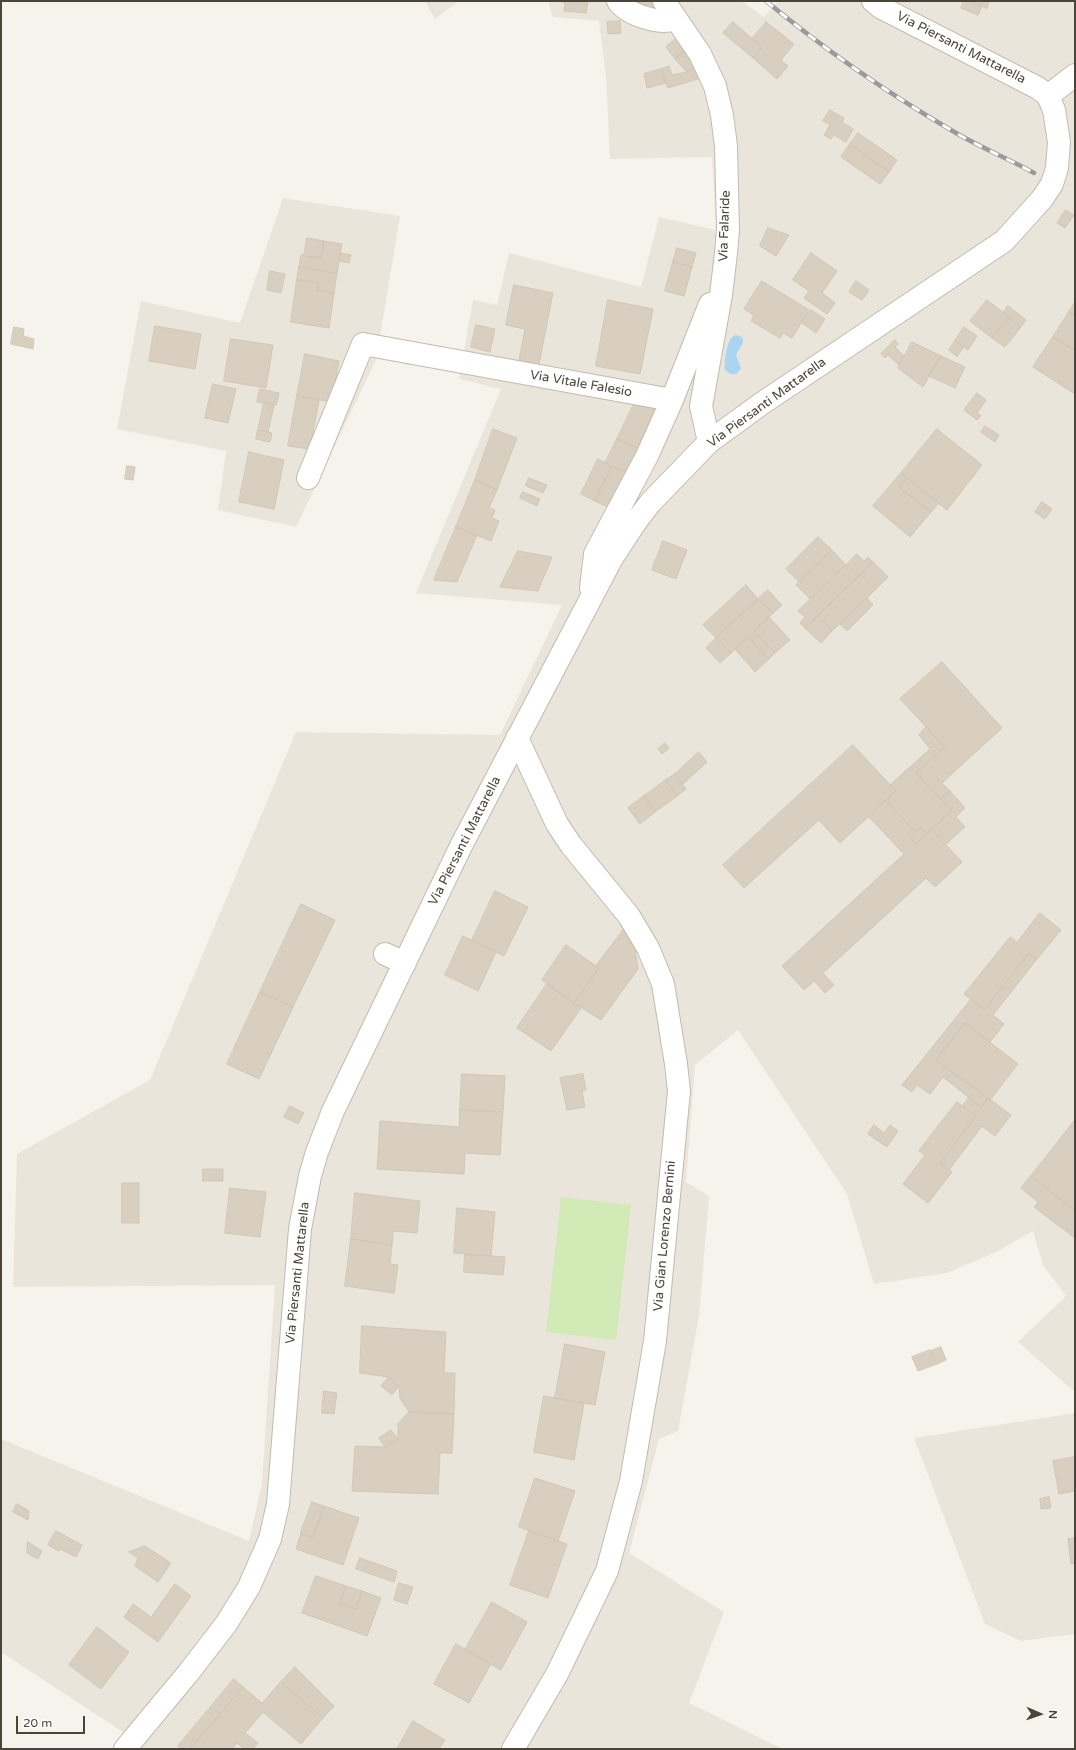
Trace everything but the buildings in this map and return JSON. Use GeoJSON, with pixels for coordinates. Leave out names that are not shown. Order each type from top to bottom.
{"type":"FeatureCollection","features":[{"type":"Feature","properties":{"kind":"street"},"geometry":{"type":"LineString","coordinates":[[618,1],[623,8],[656,21],[669,22],[676,19]]}},
{"type":"Feature","properties":{"kind":"street","name":"Via Falaride"},"geometry":{"type":"LineString","coordinates":[[664,1],[700,54],[715,86],[722,115],[726,146],[728,229],[723,283],[701,406],[709,442]]}},
{"type":"Feature","properties":{"kind":"street","name":"Via Piersanti Mattarella"},"geometry":{"type":"LineString","coordinates":[[125,1749],[189,1672],[226,1624],[249,1587],[270,1539],[278,1504],[300,1229],[310,1176],[317,1152],[333,1111],[462,844],[612,558],[635,522],[654,498],[709,442],[761,404],[1004,241],[1042,199],[1052,184],[1057,168],[1060,142],[1054,110],[1048,96],[1038,88],[880,7],[872,1]]}},
{"type":"Feature","properties":{"kind":"street"},"geometry":{"type":"LineString","coordinates":[[1048,96],[1075,75]]}},
{"type":"Feature","properties":{"kind":"street"},"geometry":{"type":"LineString","coordinates":[[589,600],[595,554],[647,456],[672,400],[713,297],[723,283]]}},
{"type":"Feature","properties":{"kind":"street","name":"Via Vitale Falesio"},"geometry":{"type":"LineString","coordinates":[[308,478],[364,344],[672,400]]}},
{"type":"Feature","properties":{"kind":"street","name":"Via Gian Lorenzo Bernini"},"geometry":{"type":"LineString","coordinates":[[512,1749],[557,1674],[607,1571],[631,1481],[655,1341],[679,1091],[663,984],[648,948],[629,916],[571,845],[557,824],[517,738]]}},
{"type":"Feature","properties":{"kind":"street"},"geometry":{"type":"LineString","coordinates":[[385,954],[405,964]]}},
{"type":"Feature","properties":{"kind":"shaded area"},"geometry":{"type":"Polygon","coordinates":[[[425,1],[459,1],[435,19],[425,1]]]}},
{"type":"Feature","properties":{"kind":"shaded area"},"geometry":{"type":"Polygon","coordinates":[[[548,1],[742,1],[764,17],[778,1],[1075,1],[1075,1392],[1018,1342],[1066,1296],[1043,1265],[1033,1231],[996,1252],[947,1273],[874,1284],[847,1194],[738,1030],[695,1065],[686,1182],[709,1196],[699,1316],[678,1431],[659,1439],[629,1553],[724,1612],[689,1703],[783,1749],[132,1749],[138,1742],[1,1652],[1,1439],[249,1541],[262,1483],[275,1285],[13,1287],[17,1154],[150,1080],[296,732],[500,735],[562,605],[416,593],[501,389],[459,379],[473,300],[497,305],[509,253],[641,287],[659,217],[716,230],[712,157],[610,159],[606,76],[599,21],[553,17],[548,1]]]}},
{"type":"Feature","properties":{"kind":"shaded area"},"geometry":{"type":"Polygon","coordinates":[[[283,198],[400,216],[376,360],[296,527],[218,510],[226,451],[117,429],[141,301],[240,323],[283,198]]]}},
{"type":"Feature","properties":{"kind":"shaded area"},"geometry":{"type":"Polygon","coordinates":[[[1075,1413],[1075,1634],[1021,1641],[985,1624],[914,1438],[1075,1413]]]}},
{"type":"Feature","properties":{"kind":"green space"},"geometry":{"type":"Polygon","coordinates":[[[561,1197],[631,1205],[616,1340],[546,1332],[561,1197]]]}},
{"type":"Feature","properties":{"kind":"water"},"geometry":{"type":"Polygon","coordinates":[[[735,335],[742,338],[743,343],[736,355],[741,368],[738,373],[732,374],[725,370],[725,361],[726,351],[730,341],[735,335]]]}},
{"type":"Feature","properties":{"kind":"railway"},"geometry":{"type":"LineString","coordinates":[[766,1],[833,53],[903,101],[961,136],[1034,173]]}}]}
